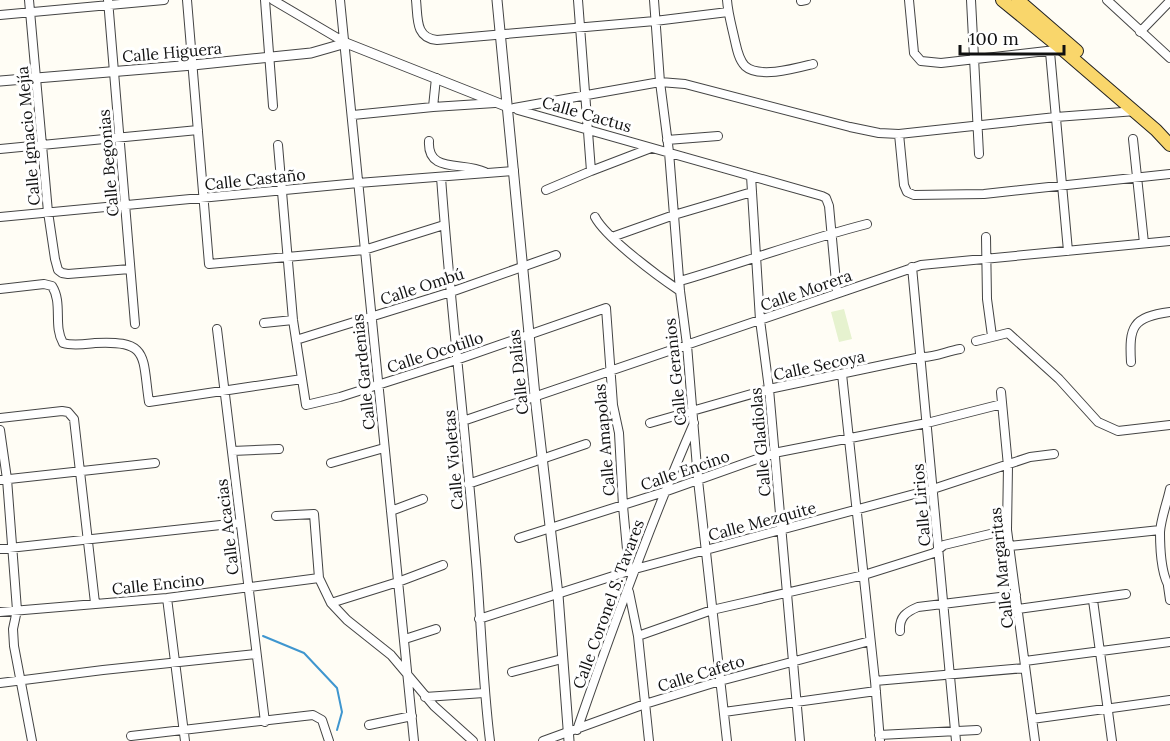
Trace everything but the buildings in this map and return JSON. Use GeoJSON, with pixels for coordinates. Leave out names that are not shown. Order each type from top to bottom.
{"type":"FeatureCollection","features":[{"type":"Feature","properties":{"kind":"main road"},"geometry":{"type":"LineString","coordinates":[[1002,0],[1068,48]]}},
{"type":"Feature","properties":{"kind":"main road"},"geometry":{"type":"LineString","coordinates":[[1018,0],[1068,48],[1170,138]]}},
{"type":"Feature","properties":{"kind":"main road"},"geometry":{"type":"LineString","coordinates":[[1137,110],[1170,145]]}},
{"type":"Feature","properties":{"kind":"street","name":"Calle Ignacio Mejía"},"geometry":{"type":"LineString","coordinates":[[29,0],[48,212],[58,270],[62,273],[74,274],[130,269]]}},
{"type":"Feature","properties":{"kind":"street"},"geometry":{"type":"LineString","coordinates":[[0,15],[109,3],[164,0]]}},
{"type":"Feature","properties":{"kind":"street"},"geometry":{"type":"LineString","coordinates":[[187,0],[209,264],[364,250],[444,225]]}},
{"type":"Feature","properties":{"kind":"street"},"geometry":{"type":"LineString","coordinates":[[265,0],[273,106]]}},
{"type":"Feature","properties":{"kind":"street"},"geometry":{"type":"LineString","coordinates":[[273,0],[346,43]]}},
{"type":"Feature","properties":{"kind":"street","name":"Calle Gardenias"},"geometry":{"type":"LineString","coordinates":[[340,0],[414,741]]}},
{"type":"Feature","properties":{"kind":"street"},"geometry":{"type":"LineString","coordinates":[[416,0],[418,23],[422,33],[429,39],[580,28],[728,12]]}},
{"type":"Feature","properties":{"kind":"street","name":"Calle Dalias"},"geometry":{"type":"LineString","coordinates":[[497,0],[499,35],[511,108],[514,171],[535,396],[571,734]]}},
{"type":"Feature","properties":{"kind":"street"},"geometry":{"type":"LineString","coordinates":[[578,0],[591,171]]}},
{"type":"Feature","properties":{"kind":"street","name":"Calle Geranios"},"geometry":{"type":"LineString","coordinates":[[654,0],[698,480],[727,741]]}},
{"type":"Feature","properties":{"kind":"street"},"geometry":{"type":"LineString","coordinates":[[727,0],[740,60],[748,69],[764,73],[813,64]]}},
{"type":"Feature","properties":{"kind":"street"},"geometry":{"type":"LineString","coordinates":[[909,0],[914,53],[916,58],[927,63],[1050,52],[1068,48]]}},
{"type":"Feature","properties":{"kind":"street"},"geometry":{"type":"LineString","coordinates":[[971,0],[979,154]]}},
{"type":"Feature","properties":{"kind":"street"},"geometry":{"type":"LineString","coordinates":[[1107,0],[1140,32],[1168,53]]}},
{"type":"Feature","properties":{"kind":"street"},"geometry":{"type":"LineString","coordinates":[[1140,32],[1170,1]]}},
{"type":"Feature","properties":{"kind":"street","name":"Calle Begonias"},"geometry":{"type":"LineString","coordinates":[[109,3],[135,324]]}},
{"type":"Feature","properties":{"kind":"street","name":"Calle Higuera"},"geometry":{"type":"LineString","coordinates":[[0,81],[311,53],[346,43]]}},
{"type":"Feature","properties":{"kind":"street","name":"Calle Cactus"},"geometry":{"type":"LineString","coordinates":[[346,43],[511,108],[826,198],[829,206],[830,233]]}},
{"type":"Feature","properties":{"kind":"street"},"geometry":{"type":"LineString","coordinates":[[1050,52],[1068,251]]}},
{"type":"Feature","properties":{"kind":"street"},"geometry":{"type":"LineString","coordinates":[[432,107],[436,78]]}},
{"type":"Feature","properties":{"kind":"street"},"geometry":{"type":"LineString","coordinates":[[511,108],[660,82],[693,85],[858,129],[899,134],[1137,110]]}},
{"type":"Feature","properties":{"kind":"street"},"geometry":{"type":"LineString","coordinates":[[353,115],[497,102]]}},
{"type":"Feature","properties":{"kind":"street"},"geometry":{"type":"LineString","coordinates":[[0,149],[198,130]]}},
{"type":"Feature","properties":{"kind":"street"},"geometry":{"type":"LineString","coordinates":[[899,134],[904,184],[908,192],[914,195],[984,194],[1170,174]]}},
{"type":"Feature","properties":{"kind":"street"},"geometry":{"type":"LineString","coordinates":[[667,140],[718,136]]}},
{"type":"Feature","properties":{"kind":"street"},"geometry":{"type":"LineString","coordinates":[[1133,139],[1144,243]]}},
{"type":"Feature","properties":{"kind":"street"},"geometry":{"type":"LineString","coordinates":[[429,141],[429,153],[435,161],[476,168],[486,173]]}},
{"type":"Feature","properties":{"kind":"street"},"geometry":{"type":"LineString","coordinates":[[0,289],[44,284],[52,286],[57,296],[60,337],[66,344],[110,342],[131,345],[140,353],[143,361],[149,402],[302,380],[293,320],[278,145]]}},
{"type":"Feature","properties":{"kind":"street"},"geometry":{"type":"LineString","coordinates":[[546,190],[652,148]]}},
{"type":"Feature","properties":{"kind":"street","name":"Calle Castaño"},"geometry":{"type":"LineString","coordinates":[[0,217],[282,189],[514,171]]}},
{"type":"Feature","properties":{"kind":"street","name":"Calle Gladiolas"},"geometry":{"type":"LineString","coordinates":[[751,176],[760,320],[769,389],[800,741]]}},
{"type":"Feature","properties":{"kind":"street","name":"Calle Violetas"},"geometry":{"type":"LineString","coordinates":[[441,177],[475,550],[484,693],[490,741]]}},
{"type":"Feature","properties":{"kind":"street"},"geometry":{"type":"LineString","coordinates":[[612,237],[674,215],[752,192]]}},
{"type":"Feature","properties":{"kind":"street"},"geometry":{"type":"LineString","coordinates":[[595,217],[603,230],[658,277],[680,291]]}},
{"type":"Feature","properties":{"kind":"street"},"geometry":{"type":"LineString","coordinates":[[680,281],[755,259],[830,233],[867,224]]}},
{"type":"Feature","properties":{"kind":"street"},"geometry":{"type":"LineString","coordinates":[[830,233],[837,293]]}},
{"type":"Feature","properties":{"kind":"street"},"geometry":{"type":"LineString","coordinates":[[986,237],[987,299],[992,336]]}},
{"type":"Feature","properties":{"kind":"street","name":"Calle Morera"},"geometry":{"type":"LineString","coordinates":[[463,421],[912,267],[1170,241]]}},
{"type":"Feature","properties":{"kind":"street","name":"Calle Ombú"},"geometry":{"type":"LineString","coordinates":[[296,340],[451,292],[556,255]]}},
{"type":"Feature","properties":{"kind":"street","name":"Calle Lirios"},"geometry":{"type":"LineString","coordinates":[[912,267],[956,741]]}},
{"type":"Feature","properties":{"kind":"street","name":"Calle Ocotillo"},"geometry":{"type":"LineString","coordinates":[[302,380],[306,405],[325,401],[456,360],[606,308]]}},
{"type":"Feature","properties":{"kind":"street","name":"Calle Amapolas"},"geometry":{"type":"LineString","coordinates":[[606,308],[613,405],[619,433],[622,506],[632,570]]}},
{"type":"Feature","properties":{"kind":"street"},"geometry":{"type":"LineString","coordinates":[[1131,362],[1132,329],[1150,317],[1170,312]]}},
{"type":"Feature","properties":{"kind":"street"},"geometry":{"type":"LineString","coordinates":[[264,324],[293,320]]}},
{"type":"Feature","properties":{"kind":"street","name":"Calle Acacias"},"geometry":{"type":"LineString","coordinates":[[217,329],[265,722]]}},
{"type":"Feature","properties":{"kind":"street"},"geometry":{"type":"LineString","coordinates":[[976,341],[1005,333],[1011,334],[1059,379],[1098,422],[1118,430],[1170,425]]}},
{"type":"Feature","properties":{"kind":"street","name":"Calle Secoya"},"geometry":{"type":"LineString","coordinates":[[650,423],[769,389],[921,357],[928,358],[960,349]]}},
{"type":"Feature","properties":{"kind":"street"},"geometry":{"type":"LineString","coordinates":[[842,374],[879,738],[977,730]]}},
{"type":"Feature","properties":{"kind":"street","name":"Calle Margaritas"},"geometry":{"type":"LineString","coordinates":[[1001,392],[1008,466],[1007,530],[1035,741]]}},
{"type":"Feature","properties":{"kind":"street","name":"Calle Encino"},"geometry":{"type":"LineString","coordinates":[[519,538],[664,492],[774,453],[927,423],[1002,404]]}},
{"type":"Feature","properties":{"kind":"street"},"geometry":{"type":"LineString","coordinates":[[0,418],[62,411],[68,412],[75,423],[95,603]]}},
{"type":"Feature","properties":{"kind":"street","name":"Calle Coronel S. Tavares"},"geometry":{"type":"LineString","coordinates":[[571,734],[628,590],[632,570],[694,422]]}},
{"type":"Feature","properties":{"kind":"street"},"geometry":{"type":"LineString","coordinates":[[0,430],[3,479],[12,548],[16,610],[13,628],[20,681],[32,741]]}},
{"type":"Feature","properties":{"kind":"street"},"geometry":{"type":"LineString","coordinates":[[468,484],[586,444]]}},
{"type":"Feature","properties":{"kind":"street"},"geometry":{"type":"LineString","coordinates":[[331,463],[384,448]]}},
{"type":"Feature","properties":{"kind":"street"},"geometry":{"type":"LineString","coordinates":[[232,451],[279,449]]}},
{"type":"Feature","properties":{"kind":"street","name":"Calle Mezquite"},"geometry":{"type":"LineString","coordinates":[[479,619],[632,570],[933,489],[1030,457],[1054,454]]}},
{"type":"Feature","properties":{"kind":"street"},"geometry":{"type":"LineString","coordinates":[[3,479],[155,463]]}},
{"type":"Feature","properties":{"kind":"street"},"geometry":{"type":"LineString","coordinates":[[1170,489],[1160,530],[1163,564],[1170,600]]}},
{"type":"Feature","properties":{"kind":"street"},"geometry":{"type":"LineString","coordinates":[[391,511],[423,499]]}},
{"type":"Feature","properties":{"kind":"street"},"geometry":{"type":"LineString","coordinates":[[276,516],[314,514],[319,578],[331,603],[347,620],[391,655],[425,697],[473,741]]}},
{"type":"Feature","properties":{"kind":"street"},"geometry":{"type":"LineString","coordinates":[[0,549],[239,523]]}},
{"type":"Feature","properties":{"kind":"street"},"geometry":{"type":"LineString","coordinates":[[638,636],[712,610],[864,575],[934,554],[944,545],[1007,530]]}},
{"type":"Feature","properties":{"kind":"street"},"geometry":{"type":"LineString","coordinates":[[1010,546],[1160,530]]}},
{"type":"Feature","properties":{"kind":"street"},"geometry":{"type":"LineString","coordinates":[[331,603],[398,582],[442,565]]}},
{"type":"Feature","properties":{"kind":"street","name":"Calle Encino"},"geometry":{"type":"LineString","coordinates":[[0,612],[167,598],[319,578]]}},
{"type":"Feature","properties":{"kind":"street"},"geometry":{"type":"LineString","coordinates":[[628,590],[638,636],[649,741]]}},
{"type":"Feature","properties":{"kind":"street"},"geometry":{"type":"LineString","coordinates":[[1018,609],[1126,594]]}},
{"type":"Feature","properties":{"kind":"street"},"geometry":{"type":"LineString","coordinates":[[900,631],[902,618],[918,607],[1016,595]]}},
{"type":"Feature","properties":{"kind":"street"},"geometry":{"type":"LineString","coordinates":[[167,598],[185,741]]}},
{"type":"Feature","properties":{"kind":"street"},"geometry":{"type":"LineString","coordinates":[[1092,600],[1112,741]]}},
{"type":"Feature","properties":{"kind":"street"},"geometry":{"type":"LineString","coordinates":[[405,639],[436,629]]}},
{"type":"Feature","properties":{"kind":"street","name":"Calle Cafeto"},"geometry":{"type":"LineString","coordinates":[[543,741],[571,734],[645,704],[720,681],[870,641]]}},
{"type":"Feature","properties":{"kind":"street"},"geometry":{"type":"LineString","coordinates":[[875,681],[950,676],[1170,642]]}},
{"type":"Feature","properties":{"kind":"street"},"geometry":{"type":"LineString","coordinates":[[0,683],[256,654]]}},
{"type":"Feature","properties":{"kind":"street"},"geometry":{"type":"LineString","coordinates":[[512,672],[562,659]]}},
{"type":"Feature","properties":{"kind":"street"},"geometry":{"type":"LineString","coordinates":[[724,712],[876,691]]}},
{"type":"Feature","properties":{"kind":"street"},"geometry":{"type":"LineString","coordinates":[[425,697],[484,693]]}},
{"type":"Feature","properties":{"kind":"street"},"geometry":{"type":"LineString","coordinates":[[1032,719],[1170,700]]}},
{"type":"Feature","properties":{"kind":"street"},"geometry":{"type":"LineString","coordinates":[[131,736],[317,716],[322,720],[328,741]]}},
{"type":"Feature","properties":{"kind":"street"},"geometry":{"type":"LineString","coordinates":[[369,725],[412,716]]}},
{"type":"Feature","properties":{"kind":"green space"},"geometry":{"type":"Polygon","coordinates":[[[844,309],[852,339],[839,342],[831,312],[844,309]]]}},
{"type":"Feature","properties":{"kind":"waterway"},"geometry":{"type":"LineString","coordinates":[[263,636],[304,653],[337,688],[342,712],[337,730]]}}]}
